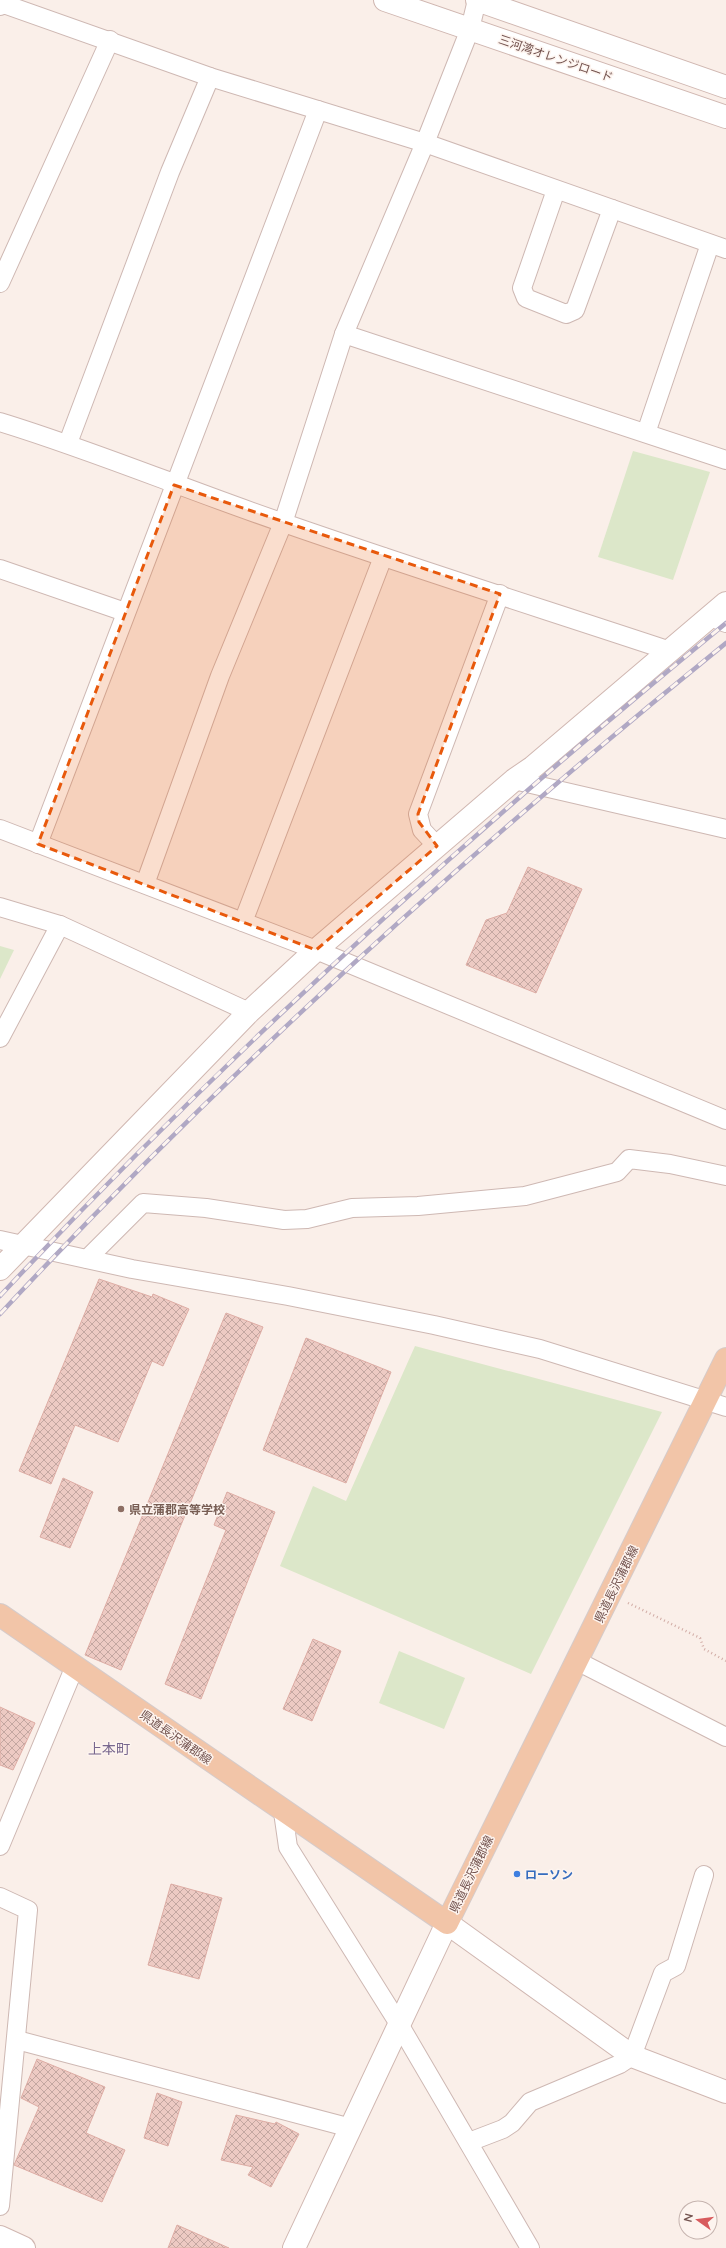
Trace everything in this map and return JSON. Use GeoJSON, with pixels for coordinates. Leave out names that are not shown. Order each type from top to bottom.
{"type":"FeatureCollection","features":[{"type":"Feature","properties":{"kind":"main road","name":"県道長沢蒲郡線"},"geometry":{"type":"LineString","coordinates":[[0,1615],[283,1812],[447,1923],[611,1595],[716,1405],[726,1360]]}},
{"type":"Feature","properties":{"kind":"street","name":"三河湾オレンジロード"},"geometry":{"type":"LineString","coordinates":[[385,0],[726,117]]}},
{"type":"Feature","properties":{"kind":"street"},"geometry":{"type":"LineString","coordinates":[[145,884],[220,676],[283,523],[344,334],[425,143],[470,29],[477,0],[726,87]]}},
{"type":"Feature","properties":{"kind":"street"},"geometry":{"type":"LineString","coordinates":[[0,6],[1,3],[110,40],[210,77],[425,143],[718,246],[646,433]]}},
{"type":"Feature","properties":{"kind":"street"},"geometry":{"type":"LineString","coordinates":[[0,283],[110,40]]}},
{"type":"Feature","properties":{"kind":"street"},"geometry":{"type":"LineString","coordinates":[[68,443],[170,172],[210,77]]}},
{"type":"Feature","properties":{"kind":"street"},"geometry":{"type":"LineString","coordinates":[[38,844],[125,612],[318,110]]}},
{"type":"Feature","properties":{"kind":"street"},"geometry":{"type":"LineString","coordinates":[[556,190],[522,288],[526,298],[566,314],[575,310],[612,209]]}},
{"type":"Feature","properties":{"kind":"street"},"geometry":{"type":"LineString","coordinates":[[344,334],[726,460]]}},
{"type":"Feature","properties":{"kind":"street"},"geometry":{"type":"LineString","coordinates":[[0,422],[68,443],[174,485],[283,523],[670,651]]}},
{"type":"Feature","properties":{"kind":"street"},"geometry":{"type":"LineString","coordinates":[[243,922],[383,557]]}},
{"type":"Feature","properties":{"kind":"street"},"geometry":{"type":"LineString","coordinates":[[0,569],[125,612]]}},
{"type":"Feature","properties":{"kind":"street"},"geometry":{"type":"LineString","coordinates":[[437,846],[422,830],[418,814],[500,594]]}},
{"type":"Feature","properties":{"kind":"street"},"geometry":{"type":"LineString","coordinates":[[0,1269],[22,1244],[249,1012],[316,950],[514,780],[533,767],[670,651],[721,614]]}},
{"type":"Feature","properties":{"kind":"street"},"geometry":{"type":"LineString","coordinates":[[514,780],[726,829]]}},
{"type":"Feature","properties":{"kind":"street"},"geometry":{"type":"LineString","coordinates":[[0,829],[316,950],[726,1120]]}},
{"type":"Feature","properties":{"kind":"street"},"geometry":{"type":"LineString","coordinates":[[0,907],[60,925],[249,1012]]}},
{"type":"Feature","properties":{"kind":"street"},"geometry":{"type":"LineString","coordinates":[[0,1038],[60,925]]}},
{"type":"Feature","properties":{"kind":"street"},"geometry":{"type":"LineString","coordinates":[[87,1259],[143,1203],[206,1208],[284,1220],[308,1219],[352,1208],[418,1206],[525,1196],[617,1172],[630,1159],[670,1164],[726,1176]]}},
{"type":"Feature","properties":{"kind":"street"},"geometry":{"type":"LineString","coordinates":[[0,1240],[132,1269],[304,1299],[434,1325],[540,1349],[716,1405]]}},
{"type":"Feature","properties":{"kind":"street"},"geometry":{"type":"LineString","coordinates":[[577,1661],[726,1737]]}},
{"type":"Feature","properties":{"kind":"street"},"geometry":{"type":"LineString","coordinates":[[0,1846],[75,1666]]}},
{"type":"Feature","properties":{"kind":"street"},"geometry":{"type":"LineString","coordinates":[[283,1812],[288,1846],[399,2024],[530,2248]]}},
{"type":"Feature","properties":{"kind":"street"},"geometry":{"type":"LineString","coordinates":[[469,2142],[503,2129],[512,2123],[530,2102],[620,2064],[632,2056],[663,1973],[676,1966],[704,1875]]}},
{"type":"Feature","properties":{"kind":"street"},"geometry":{"type":"LineString","coordinates":[[0,1897],[28,1910],[17,2040],[5,2104],[0,2206]]}},
{"type":"Feature","properties":{"kind":"street"},"geometry":{"type":"LineString","coordinates":[[294,2248],[447,1923],[632,2056],[726,2092]]}},
{"type":"Feature","properties":{"kind":"street"},"geometry":{"type":"LineString","coordinates":[[17,2040],[351,2128]]}},
{"type":"Feature","properties":{"kind":"street"},"geometry":{"type":"LineString","coordinates":[[0,2237],[24,2248]]}},
{"type":"Feature","properties":{"kind":"path"},"geometry":{"type":"LineString","coordinates":[[611,1595],[700,1638],[704,1649],[726,1661]]}},
{"type":"Feature","properties":{"kind":"highlighted area"},"geometry":{"type":"Polygon","coordinates":[[[174,485],[500,594],[418,814],[419,822],[437,846],[316,950],[38,844],[174,485]]]}},
{"type":"Feature","properties":{"kind":"green space"},"geometry":{"type":"Polygon","coordinates":[[[633,451],[710,472],[673,580],[598,557],[633,451]]]}},
{"type":"Feature","properties":{"kind":"green space"},"geometry":{"type":"Polygon","coordinates":[[[0,946],[14,950],[0,979],[0,946]]]}},
{"type":"Feature","properties":{"kind":"green space"},"geometry":{"type":"Polygon","coordinates":[[[415,1346],[662,1412],[531,1674],[280,1566],[313,1486],[346,1501],[415,1346]]]}},
{"type":"Feature","properties":{"kind":"green space"},"geometry":{"type":"Polygon","coordinates":[[[399,1651],[465,1678],[444,1729],[379,1703],[399,1651]]]}},
{"type":"Feature","properties":{"kind":"building"},"geometry":{"type":"Polygon","coordinates":[[[528,867],[582,889],[536,993],[466,965],[486,920],[507,913],[528,867]]]}},
{"type":"Feature","properties":{"kind":"building"},"geometry":{"type":"Polygon","coordinates":[[[99,1279],[152,1297],[153,1294],[189,1309],[163,1366],[152,1361],[118,1442],[75,1425],[51,1484],[19,1471],[99,1279]]]}},
{"type":"Feature","properties":{"kind":"building"},"geometry":{"type":"Polygon","coordinates":[[[226,1313],[263,1327],[121,1670],[85,1655],[226,1313]]]}},
{"type":"Feature","properties":{"kind":"building"},"geometry":{"type":"Polygon","coordinates":[[[306,1338],[391,1372],[346,1483],[263,1450],[306,1338]]]}},
{"type":"Feature","properties":{"kind":"building"},"geometry":{"type":"Polygon","coordinates":[[[63,1478],[93,1492],[70,1548],[40,1537],[63,1478]]]}},
{"type":"Feature","properties":{"kind":"building"},"geometry":{"type":"Polygon","coordinates":[[[227,1492],[275,1512],[201,1699],[165,1684],[226,1530],[214,1525],[227,1492]]]}},
{"type":"Feature","properties":{"kind":"building"},"geometry":{"type":"Polygon","coordinates":[[[313,1639],[341,1651],[312,1721],[283,1709],[313,1639]]]}},
{"type":"Feature","properties":{"kind":"building"},"geometry":{"type":"Polygon","coordinates":[[[0,1707],[35,1723],[13,1770],[0,1765],[0,1707]]]}},
{"type":"Feature","properties":{"kind":"building"},"geometry":{"type":"Polygon","coordinates":[[[171,1884],[222,1898],[199,1979],[148,1965],[171,1884]]]}},
{"type":"Feature","properties":{"kind":"building"},"geometry":{"type":"Polygon","coordinates":[[[37,2059],[105,2087],[86,2133],[125,2150],[102,2202],[14,2165],[39,2107],[21,2098],[37,2059]]]}},
{"type":"Feature","properties":{"kind":"building"},"geometry":{"type":"Polygon","coordinates":[[[157,2093],[182,2102],[168,2146],[144,2138],[157,2093]]]}},
{"type":"Feature","properties":{"kind":"building"},"geometry":{"type":"Polygon","coordinates":[[[236,2115],[275,2124],[276,2122],[299,2134],[271,2187],[248,2175],[253,2167],[221,2160],[236,2115]]]}},
{"type":"Feature","properties":{"kind":"building"},"geometry":{"type":"Polygon","coordinates":[[[177,2225],[229,2248],[168,2248],[177,2225]]]}},
{"type":"Feature","properties":{"kind":"railway"},"geometry":{"type":"LineString","coordinates":[[0,1296],[173,1118],[352,947],[537,782],[726,623]]}},
{"type":"Feature","properties":{"kind":"railway"},"geometry":{"type":"LineString","coordinates":[[0,1314],[85,1224],[172,1136],[351,965],[536,801],[726,643]]}},
{"type":"Feature","properties":{"kind":"place","name":"県立蒲郡高等学校"},"geometry":{"type":"Point","coordinates":[121,1509]}},
{"type":"Feature","properties":{"kind":"place","name":"ローソン"},"geometry":{"type":"Point","coordinates":[517,1874]}},
{"type":"Feature","properties":{"kind":"district","name":"上本町"},"geometry":{"type":"Point","coordinates":[109,1748]}}]}
